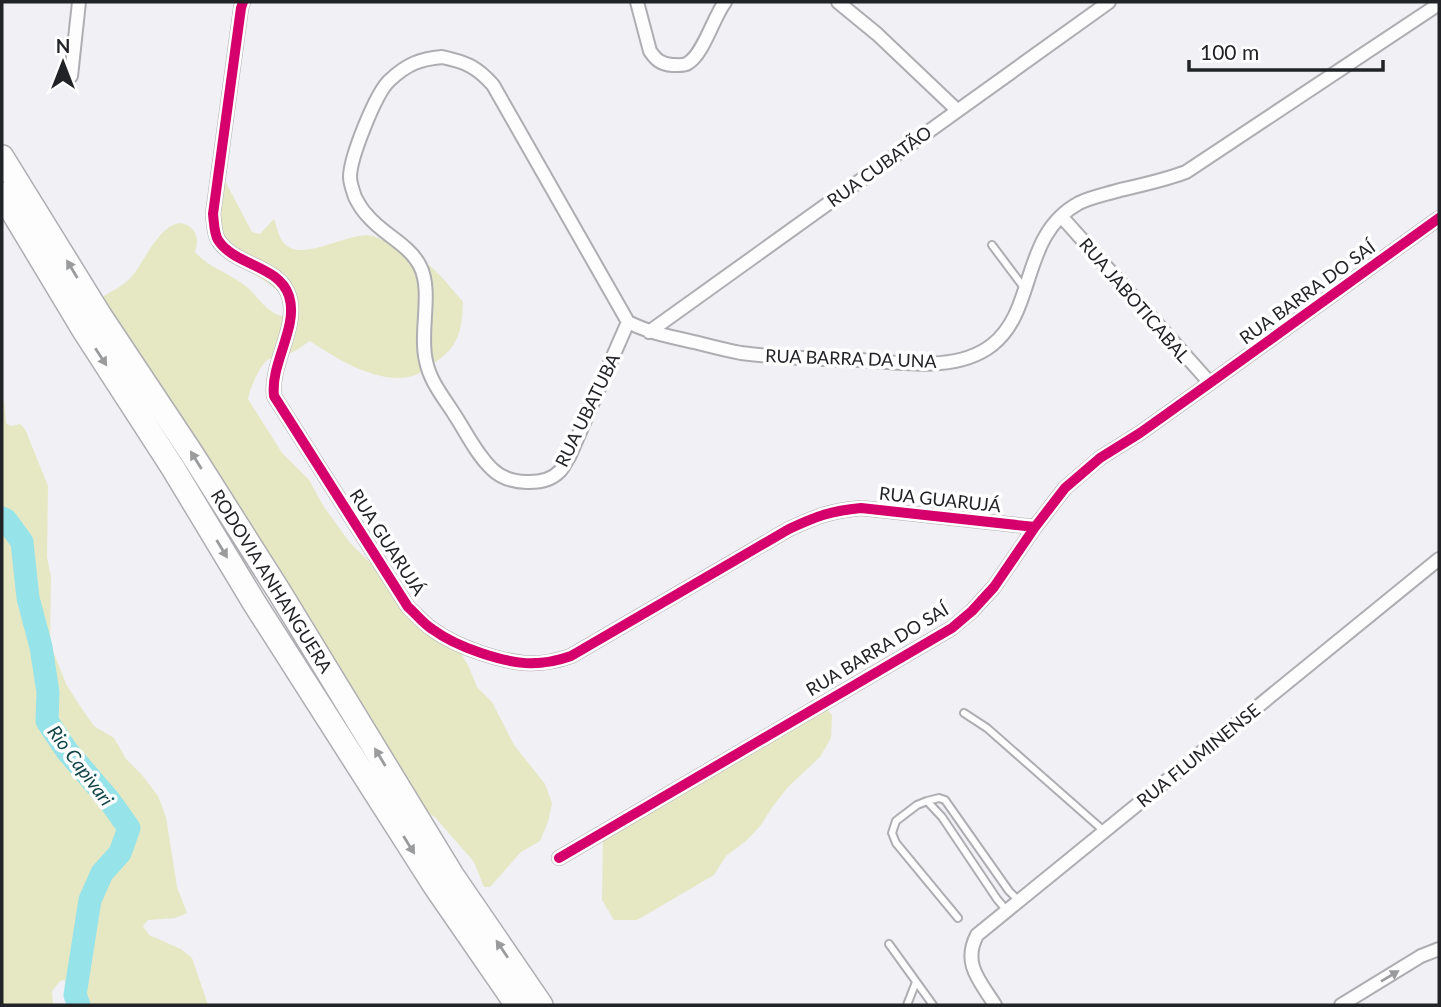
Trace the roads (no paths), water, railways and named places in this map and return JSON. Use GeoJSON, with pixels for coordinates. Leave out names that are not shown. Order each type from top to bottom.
{"type":"FeatureCollection","features":[{"type":"Feature","properties":{"kind":"highway","name":"RODOVIA ANHANGUERA"},"geometry":{"type":"LineString","coordinates":[[2,157],[99,314],[272,581],[452,875],[541,1005]]}},
{"type":"Feature","properties":{"kind":"highway","name":"RODOVIA ANHANGUERA"},"geometry":{"type":"LineString","coordinates":[[2,194],[85,332],[352,756],[435,886],[517,1005]]}},
{"type":"Feature","properties":{"kind":"street"},"geometry":{"type":"LineString","coordinates":[[71,76],[79,2]]}},
{"type":"Feature","properties":{"kind":"street","name":"RUA GUARUJÁ"},"geometry":{"type":"LineString","coordinates":[[243,2],[213,214],[217,239],[227,250],[278,279],[285,287],[291,312],[273,379],[274,396],[408,607],[430,628],[456,644],[513,663],[554,662],[571,656],[789,529],[837,510],[861,508],[1035,527]]}},
{"type":"Feature","properties":{"kind":"street"},"geometry":{"type":"LineString","coordinates":[[637,2],[654,57],[664,64],[681,65],[691,61],[699,50],[725,2]]}},
{"type":"Feature","properties":{"kind":"street"},"geometry":{"type":"LineString","coordinates":[[838,2],[877,34],[957,110]]}},
{"type":"Feature","properties":{"kind":"street","name":"RUA CUBATÃO"},"geometry":{"type":"LineString","coordinates":[[649,332],[1110,2]]}},
{"type":"Feature","properties":{"kind":"street","name":"RUA BARRA DA UNA"},"geometry":{"type":"LineString","coordinates":[[628,322],[649,332],[739,352],[777,357],[925,364],[978,355],[1000,338],[1013,320],[1035,257],[1045,236],[1061,216],[1080,202],[1186,172],[1439,4]]}},
{"type":"Feature","properties":{"kind":"street","name":"RUA UBATUBA"},"geometry":{"type":"LineString","coordinates":[[442,57],[463,62],[482,72],[494,85],[628,322],[560,472],[536,483],[510,479],[494,471],[433,381],[426,363],[423,345],[425,282],[420,266],[410,253],[367,216],[352,187],[350,179],[356,147],[387,82],[405,68],[423,59],[442,57]]}},
{"type":"Feature","properties":{"kind":"street","name":"RUA JABOTICABAL"},"geometry":{"type":"LineString","coordinates":[[1061,216],[1210,383]]}},
{"type":"Feature","properties":{"kind":"street","name":"RUA BARRA DO SAÍ"},"geometry":{"type":"LineString","coordinates":[[559,858],[952,628],[995,587],[1065,488],[1100,458],[1140,433],[1439,218]]}},
{"type":"Feature","properties":{"kind":"street","name":"RUA FLUMINENSE"},"geometry":{"type":"LineString","coordinates":[[995,1005],[974,970],[971,959],[971,946],[977,935],[1439,558]]}},
{"type":"Feature","properties":{"kind":"street"},"geometry":{"type":"LineString","coordinates":[[1341,1005],[1421,956],[1439,948]]}},
{"type":"Feature","properties":{"kind":"lane"},"geometry":{"type":"LineString","coordinates":[[992,245],[1025,289]]}},
{"type":"Feature","properties":{"kind":"lane"},"geometry":{"type":"LineString","coordinates":[[964,713],[987,728],[1104,831]]}},
{"type":"Feature","properties":{"kind":"lane"},"geometry":{"type":"LineString","coordinates":[[958,918],[896,843],[892,833],[896,821],[927,801],[939,798],[945,800],[1009,891],[1019,901]]}},
{"type":"Feature","properties":{"kind":"lane"},"geometry":{"type":"LineString","coordinates":[[927,801],[942,817],[1007,911]]}},
{"type":"Feature","properties":{"kind":"lane"},"geometry":{"type":"LineString","coordinates":[[889,944],[933,1005]]}},
{"type":"Feature","properties":{"kind":"lane"},"geometry":{"type":"LineString","coordinates":[[907,1005],[916,982]]}},
{"type":"Feature","properties":{"kind":"waterway","name":"Rio Capivari"},"geometry":{"type":"LineString","coordinates":[[2,518],[22,542],[28,598],[41,647],[48,692],[47,721],[67,751],[129,828],[120,853],[102,873],[90,900],[75,995],[79,1005]]}}]}
